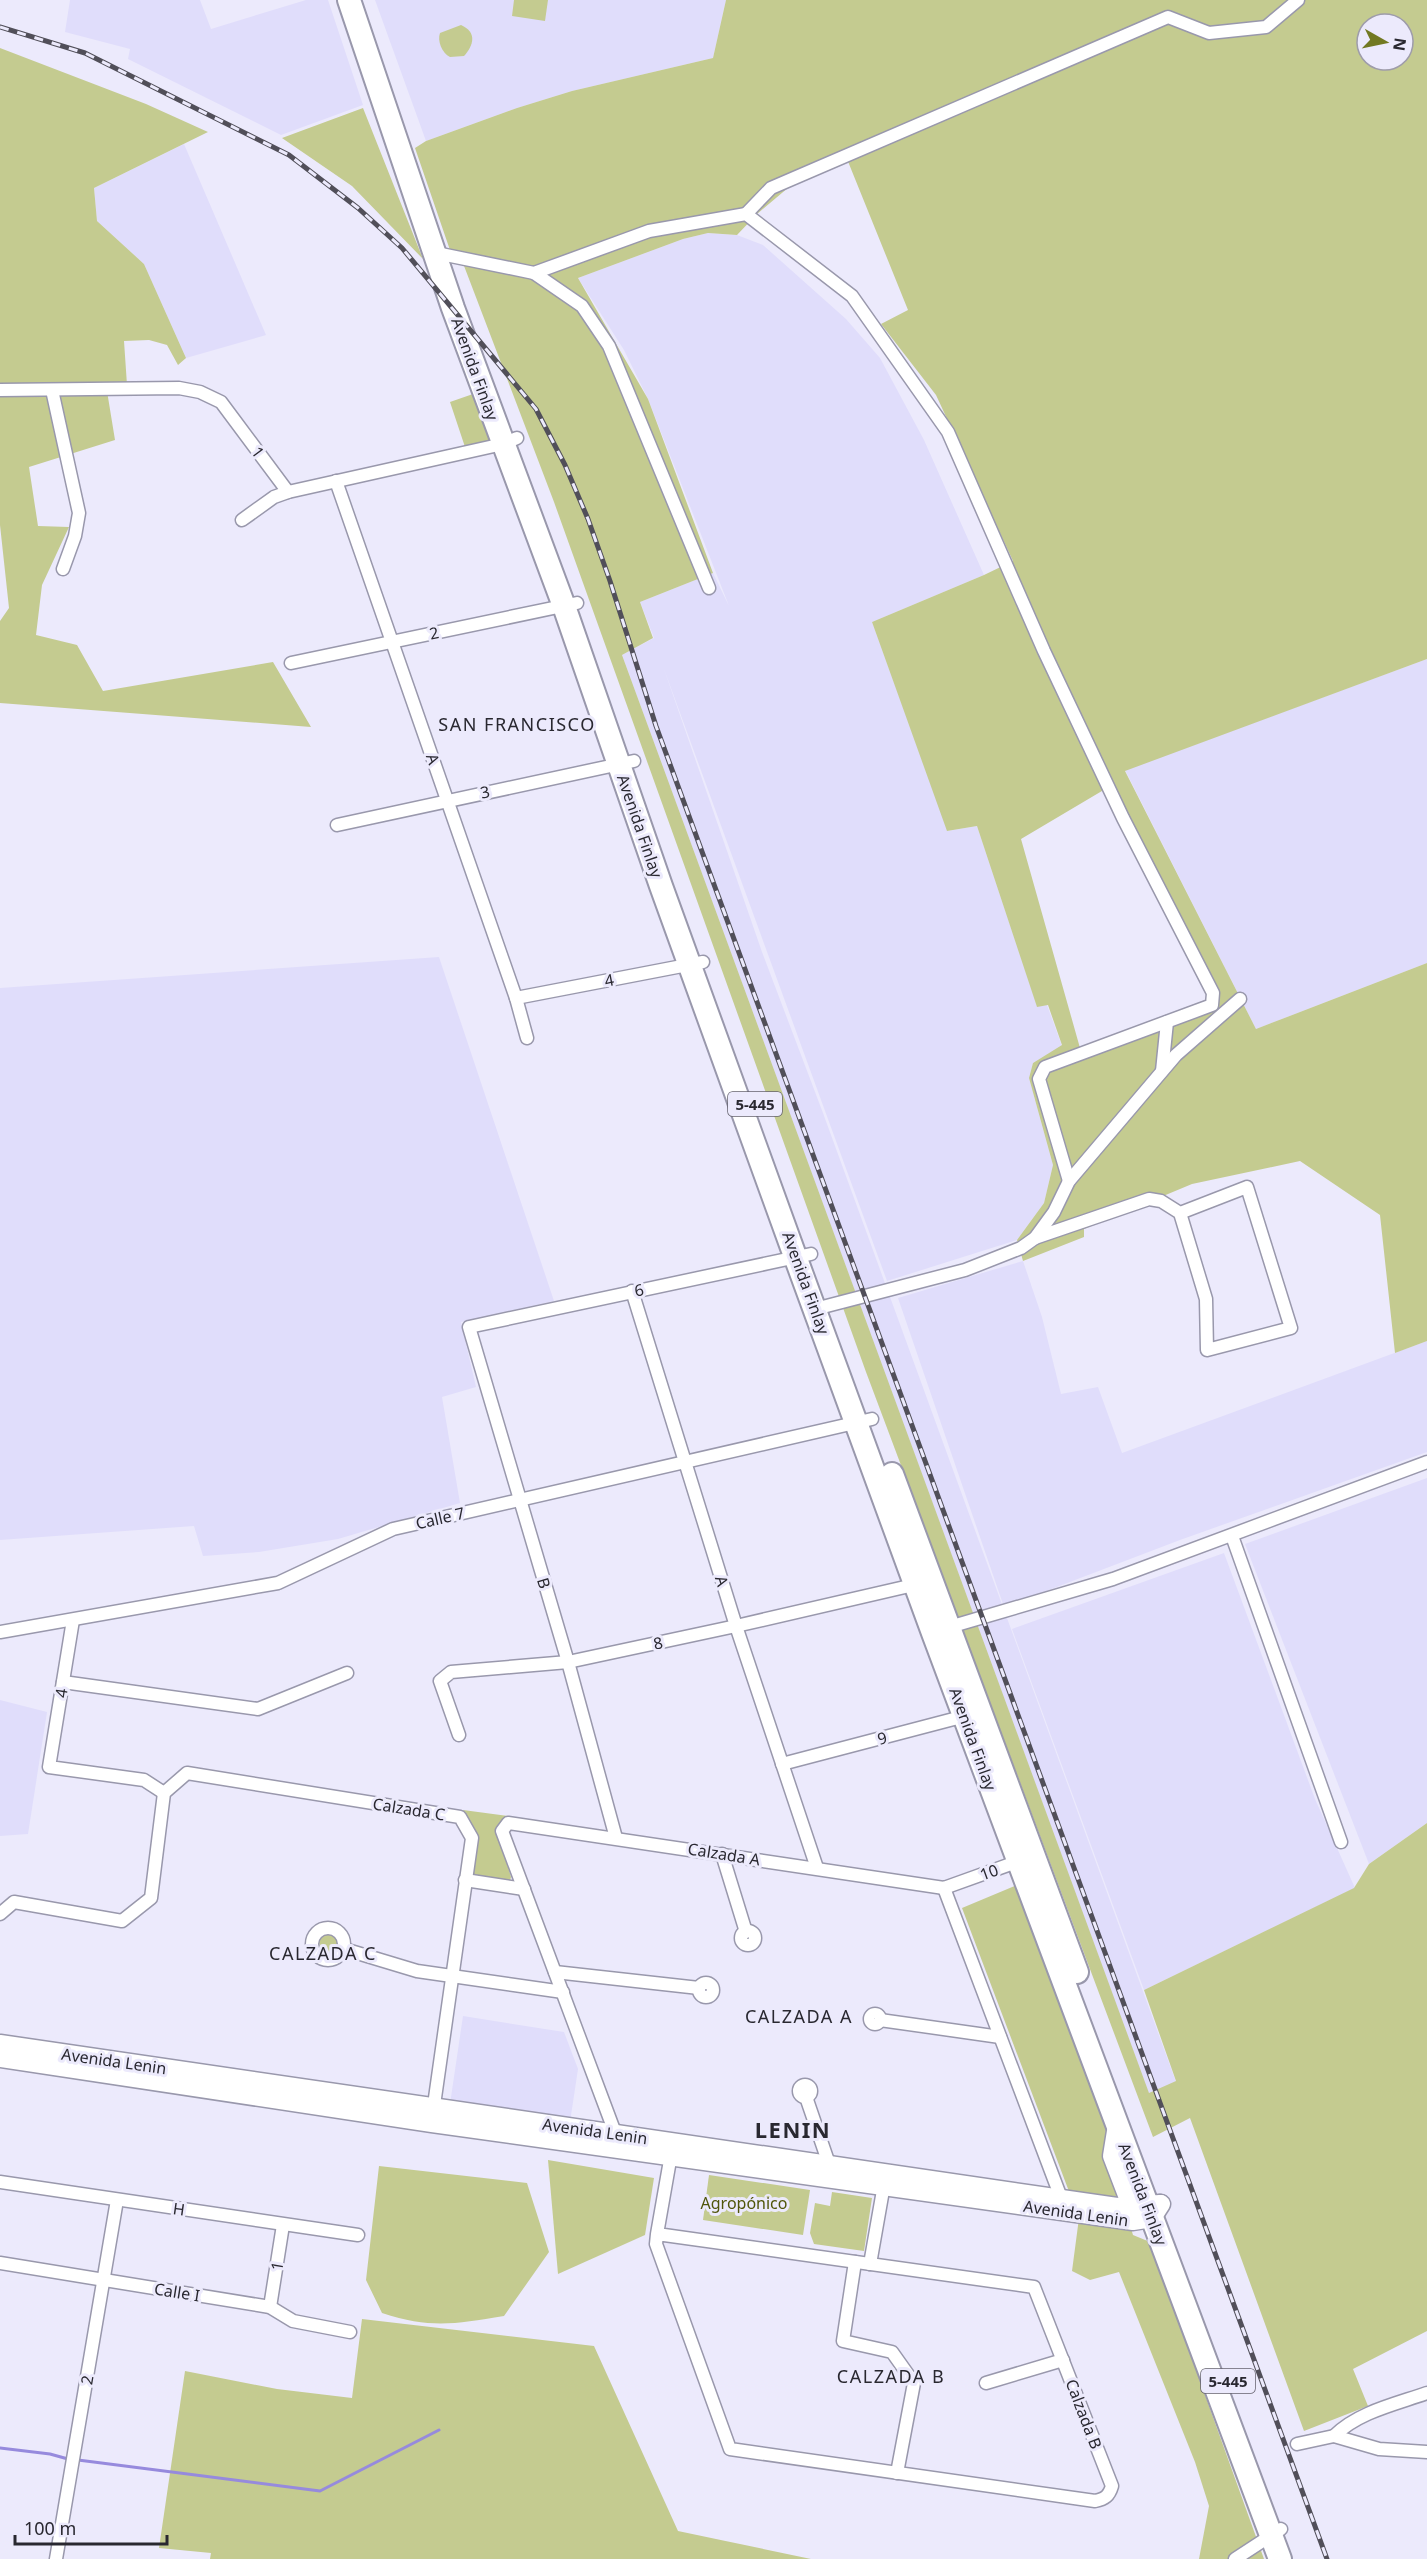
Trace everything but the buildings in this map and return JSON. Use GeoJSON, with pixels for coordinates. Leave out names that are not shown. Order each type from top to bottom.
{"type":"FeatureCollection","features":[{"type":"Feature","properties":{"kind":"highway","name":"Avenida Finlay"},"geometry":{"type":"LineString","coordinates":[[349,0],[444,254]]}},
{"type":"Feature","properties":{"kind":"highway","name":"Avenida Finlay"},"geometry":{"type":"LineString","coordinates":[[361,0],[444,254],[453,308],[510,441],[571,604],[696,964],[1026,1858],[1145,2211]]}},
{"type":"Feature","properties":{"kind":"highway","name":"Avenida Finlay"},"geometry":{"type":"LineString","coordinates":[[1026,1858],[1145,2211],[1276,2532],[1292,2559]]}},
{"type":"Feature","properties":{"kind":"highway","name":"Avenida Finlay"},"geometry":{"type":"LineString","coordinates":[[1276,2532],[1280,2559]]}},
{"type":"Feature","properties":{"kind":"street"},"geometry":{"type":"LineString","coordinates":[[534,273],[649,231],[746,214],[771,188],[1168,17],[1209,33],[1266,27],[1298,0]]}},
{"type":"Feature","properties":{"kind":"street"},"geometry":{"type":"LineString","coordinates":[[746,214],[852,296],[948,432],[1044,651],[1123,818],[1213,993],[1212,1005],[1045,1067],[1039,1079],[1069,1181]]}},
{"type":"Feature","properties":{"kind":"street"},"geometry":{"type":"LineString","coordinates":[[444,254],[534,273],[582,306],[609,346],[709,588]]}},
{"type":"Feature","properties":{"kind":"street","name":"1"},"geometry":{"type":"LineString","coordinates":[[0,390],[179,388],[200,392],[221,402],[288,492]]}},
{"type":"Feature","properties":{"kind":"street"},"geometry":{"type":"LineString","coordinates":[[52,390],[79,513],[75,536],[63,569]]}},
{"type":"Feature","properties":{"kind":"street"},"geometry":{"type":"LineString","coordinates":[[242,520],[274,497],[288,492],[510,441]]}},
{"type":"Feature","properties":{"kind":"street","name":"A"},"geometry":{"type":"LineString","coordinates":[[336,481],[516,998],[527,1038]]}},
{"type":"Feature","properties":{"kind":"street","name":"2"},"geometry":{"type":"LineString","coordinates":[[291,663],[571,604]]}},
{"type":"Feature","properties":{"kind":"street","name":"3"},"geometry":{"type":"LineString","coordinates":[[337,825],[627,763]]}},
{"type":"Feature","properties":{"kind":"street","name":"4"},"geometry":{"type":"LineString","coordinates":[[516,998],[696,964]]}},
{"type":"Feature","properties":{"kind":"street"},"geometry":{"type":"LineString","coordinates":[[1035,1238],[1054,1212],[1069,1181],[1162,1071],[1176,1055],[1240,999]]}},
{"type":"Feature","properties":{"kind":"street"},"geometry":{"type":"LineString","coordinates":[[1162,1071],[1167,1022]]}},
{"type":"Feature","properties":{"kind":"street"},"geometry":{"type":"LineString","coordinates":[[822,1307],[965,1270],[1021,1248],[1035,1238],[1149,1199],[1161,1201],[1180,1213],[1206,1299],[1207,1350],[1291,1328],[1246,1188],[1180,1213]]}},
{"type":"Feature","properties":{"kind":"street","name":"6"},"geometry":{"type":"LineString","coordinates":[[469,1327],[803,1255]]}},
{"type":"Feature","properties":{"kind":"street","name":"A"},"geometry":{"type":"LineString","coordinates":[[632,1291],[736,1626],[817,1868]]}},
{"type":"Feature","properties":{"kind":"street","name":"B"},"geometry":{"type":"LineString","coordinates":[[469,1327],[568,1662],[616,1838]]}},
{"type":"Feature","properties":{"kind":"street","name":"Calle 7"},"geometry":{"type":"LineString","coordinates":[[0,1632],[278,1583],[393,1529],[864,1421]]}},
{"type":"Feature","properties":{"kind":"street"},"geometry":{"type":"LineString","coordinates":[[941,1630],[1113,1579],[1427,1462]]}},
{"type":"Feature","properties":{"kind":"street"},"geometry":{"type":"LineString","coordinates":[[1232,1536],[1341,1842]]}},
{"type":"Feature","properties":{"kind":"street","name":"8"},"geometry":{"type":"LineString","coordinates":[[459,1735],[440,1681],[451,1672],[568,1662],[924,1583]]}},
{"type":"Feature","properties":{"kind":"street","name":"4"},"geometry":{"type":"LineString","coordinates":[[73,1620],[49,1767],[144,1780],[164,1793]]}},
{"type":"Feature","properties":{"kind":"street"},"geometry":{"type":"LineString","coordinates":[[0,1621],[14,1630]]}},
{"type":"Feature","properties":{"kind":"street"},"geometry":{"type":"LineString","coordinates":[[63,1682],[258,1709],[347,1672]]}},
{"type":"Feature","properties":{"kind":"street","name":"9"},"geometry":{"type":"LineString","coordinates":[[782,1764],[973,1714]]}},
{"type":"Feature","properties":{"kind":"street","name":"Calzada C"},"geometry":{"type":"LineString","coordinates":[[164,1793],[187,1773],[460,1817],[471,1838],[433,2116]]}},
{"type":"Feature","properties":{"kind":"street"},"geometry":{"type":"LineString","coordinates":[[0,1914],[14,1902],[122,1921],[151,1898],[164,1793]]}},
{"type":"Feature","properties":{"kind":"street","name":"Calzada A"},"geometry":{"type":"LineString","coordinates":[[619,2142],[502,1831],[508,1823],[944,1888]]}},
{"type":"Feature","properties":{"kind":"street"},"geometry":{"type":"LineString","coordinates":[[722,1854],[746,1932]]}},
{"type":"Feature","properties":{"kind":"street","name":"10"},"geometry":{"type":"LineString","coordinates":[[944,1888],[1026,1858]]}},
{"type":"Feature","properties":{"kind":"street"},"geometry":{"type":"LineString","coordinates":[[465,1880],[524,1889]]}},
{"type":"Feature","properties":{"kind":"street"},"geometry":{"type":"LineString","coordinates":[[944,1888],[1064,2205]]}},
{"type":"Feature","properties":{"kind":"street"},"geometry":{"type":"LineString","coordinates":[[344,1949],[417,1971],[563,1992]]}},
{"type":"Feature","properties":{"kind":"street"},"geometry":{"type":"LineString","coordinates":[[555,1972],[699,1988]]}},
{"type":"Feature","properties":{"kind":"street"},"geometry":{"type":"LineString","coordinates":[[880,2020],[1000,2037]]}},
{"type":"Feature","properties":{"kind":"street","name":"Avenida Lenin"},"geometry":{"type":"LineString","coordinates":[[0,2044],[433,2116]]}},
{"type":"Feature","properties":{"kind":"street","name":"Avenida Lenin"},"geometry":{"type":"LineString","coordinates":[[0,2058],[672,2149],[1064,2205],[1145,2211]]}},
{"type":"Feature","properties":{"kind":"street"},"geometry":{"type":"LineString","coordinates":[[807,2097],[829,2164]]}},
{"type":"Feature","properties":{"kind":"street","name":"Avenida Lenin"},"geometry":{"type":"LineString","coordinates":[[672,2149],[829,2164],[885,2179]]}},
{"type":"Feature","properties":{"kind":"street","name":"Calzada B"},"geometry":{"type":"LineString","coordinates":[[657,2234],[1034,2287],[1112,2486],[1110,2493],[1104,2499],[1095,2501],[730,2449],[656,2244],[657,2234],[672,2149]]}},
{"type":"Feature","properties":{"kind":"street"},"geometry":{"type":"LineString","coordinates":[[870,2264],[885,2179]]}},
{"type":"Feature","properties":{"kind":"street","name":"H"},"geometry":{"type":"LineString","coordinates":[[0,2182],[358,2235]]}},
{"type":"Feature","properties":{"kind":"street","name":"2"},"geometry":{"type":"LineString","coordinates":[[56,2559],[117,2200]]}},
{"type":"Feature","properties":{"kind":"street","name":"1"},"geometry":{"type":"LineString","coordinates":[[270,2307],[284,2225]]}},
{"type":"Feature","properties":{"kind":"street"},"geometry":{"type":"LineString","coordinates":[[855,2262],[843,2341],[891,2352],[914,2384],[897,2473]]}},
{"type":"Feature","properties":{"kind":"street","name":"Calle I"},"geometry":{"type":"LineString","coordinates":[[0,2263],[270,2307],[293,2321],[350,2332]]}},
{"type":"Feature","properties":{"kind":"street"},"geometry":{"type":"LineString","coordinates":[[986,2383],[1063,2360]]}},
{"type":"Feature","properties":{"kind":"street"},"geometry":{"type":"LineString","coordinates":[[1297,2444],[1334,2436],[1350,2423],[1372,2412],[1427,2393]]}},
{"type":"Feature","properties":{"kind":"street"},"geometry":{"type":"LineString","coordinates":[[1334,2436],[1379,2449],[1427,2452]]}},
{"type":"Feature","properties":{"kind":"street"},"geometry":{"type":"LineString","coordinates":[[1234,2559],[1276,2532]]}},
{"type":"Feature","properties":{"kind":"shaded area"},"geometry":{"type":"Polygon","coordinates":[[[70,0],[200,0],[211,29],[306,0],[328,0],[363,105],[281,135],[128,59],[130,49],[65,32],[70,0]]]}},
{"type":"Feature","properties":{"kind":"shaded area"},"geometry":{"type":"Polygon","coordinates":[[[375,0],[726,0],[713,58],[572,91],[426,141],[375,0]]]}},
{"type":"Feature","properties":{"kind":"shaded area"},"geometry":{"type":"Polygon","coordinates":[[[184,144],[266,335],[186,358],[144,264],[97,221],[94,188],[184,144]]]}},
{"type":"Feature","properties":{"kind":"shaded area"},"geometry":{"type":"Polygon","coordinates":[[[708,233],[737,235],[763,245],[846,319],[880,358],[924,440],[984,575],[872,622],[948,831],[977,826],[1037,1006],[1047,1005],[1062,1046],[1033,1063],[1029,1078],[1053,1165],[1044,1203],[1017,1240],[887,1281],[664,669],[762,952],[823,1113],[1176,2082],[1149,2094],[622,655],[654,638],[640,602],[713,573],[729,606],[648,399],[624,350],[578,278],[683,239],[708,233]]]}},
{"type":"Feature","properties":{"kind":"shaded area"},"geometry":{"type":"Polygon","coordinates":[[[1427,659],[1427,963],[1256,1029],[1125,770],[1427,659]]]}},
{"type":"Feature","properties":{"kind":"shaded area"},"geometry":{"type":"Polygon","coordinates":[[[439,957],[554,1301],[461,1322],[476,1387],[442,1397],[460,1503],[338,1539],[259,1552],[203,1556],[194,1526],[0,1540],[0,988],[439,957]]]}},
{"type":"Feature","properties":{"kind":"shaded area"},"geometry":{"type":"Polygon","coordinates":[[[1023,1261],[1042,1317],[1061,1394],[1098,1387],[1122,1453],[1427,1341],[1427,1452],[1180,1540],[1004,1607],[898,1298],[1023,1261]]]}},
{"type":"Feature","properties":{"kind":"shaded area"},"geometry":{"type":"Polygon","coordinates":[[[1427,1478],[1427,1823],[1369,1864],[1245,1544],[1427,1478]]]}},
{"type":"Feature","properties":{"kind":"shaded area"},"geometry":{"type":"Polygon","coordinates":[[[1224,1553],[1315,1799],[1355,1888],[1144,1990],[1012,1629],[1224,1553]]]}},
{"type":"Feature","properties":{"kind":"shaded area"},"geometry":{"type":"Polygon","coordinates":[[[0,1700],[47,1712],[28,1834],[0,1836],[0,1700]]]}},
{"type":"Feature","properties":{"kind":"shaded area"},"geometry":{"type":"Polygon","coordinates":[[[463,2016],[564,2032],[578,2069],[570,2122],[450,2104],[463,2016]]]}},
{"type":"Feature","properties":{"kind":"green space"},"geometry":{"type":"Polygon","coordinates":[[[514,0],[548,0],[545,21],[512,16],[514,0]]]}},
{"type":"Feature","properties":{"kind":"green space"},"geometry":{"type":"Polygon","coordinates":[[[726,0],[1427,0],[1427,659],[1125,771],[1256,1029],[1427,963],[1427,1341],[1395,1353],[1380,1215],[1300,1161],[1192,1184],[1084,1229],[1084,1237],[1023,1261],[1017,1240],[1044,1203],[1053,1165],[1029,1078],[1033,1063],[1062,1045],[1048,1005],[1037,1007],[977,826],[947,831],[872,622],[1013,561],[936,395],[881,324],[908,310],[847,159],[795,182],[757,214],[737,235],[708,233],[683,239],[578,278],[648,399],[713,573],[640,602],[653,638],[622,655],[1149,2093],[1176,2081],[1144,1990],[1354,1888],[1369,1864],[1427,1823],[1427,2331],[1353,2369],[1368,2406],[1304,2431],[1190,2118],[1153,2137],[866,1372],[554,502],[461,258],[452,256],[415,148],[426,141],[572,91],[713,58],[726,0]],[[1107,788],[1021,839],[1080,1048],[1208,999],[1107,788]]]}},
{"type":"Feature","properties":{"kind":"green space"},"geometry":{"type":"Polygon","coordinates":[[[461,25],[470,31],[472,43],[464,56],[450,57],[441,46],[440,33],[461,25]]]}},
{"type":"Feature","properties":{"kind":"green space"},"geometry":{"type":"Polygon","coordinates":[[[0,48],[146,104],[208,132],[94,188],[97,221],[144,264],[186,358],[178,365],[167,345],[149,340],[124,341],[127,385],[106,385],[115,440],[29,467],[38,526],[69,527],[42,585],[36,635],[77,645],[103,691],[273,662],[311,727],[0,703],[0,621],[9,608],[0,525],[0,48]]]}},
{"type":"Feature","properties":{"kind":"green space"},"geometry":{"type":"Polygon","coordinates":[[[363,108],[423,259],[352,186],[282,138],[363,108]]]}},
{"type":"Feature","properties":{"kind":"green space"},"geometry":{"type":"Polygon","coordinates":[[[473,394],[490,441],[465,447],[450,402],[473,394]]]}},
{"type":"Feature","properties":{"kind":"green space"},"geometry":{"type":"Polygon","coordinates":[[[463,1810],[508,1816],[497,1831],[511,1877],[510,1881],[473,1877],[478,1837],[463,1810]]]}},
{"type":"Feature","properties":{"kind":"green space"},"geometry":{"type":"Polygon","coordinates":[[[1017,1885],[1105,2121],[1108,2155],[1133,2235],[1150,2242],[1264,2559],[1199,2559],[1209,2506],[1195,2462],[1119,2272],[1090,2280],[1072,2271],[1079,2218],[962,1908],[1017,1885]]]}},
{"type":"Feature","properties":{"kind":"green space"},"geometry":{"type":"Polygon","coordinates":[[[325,1932],[333,1932],[339,1938],[339,1946],[333,1952],[325,1952],[319,1946],[319,1938],[325,1932]]]}},
{"type":"Feature","properties":{"kind":"green space"},"geometry":{"type":"Polygon","coordinates":[[[548,2160],[654,2178],[645,2235],[558,2274],[548,2160]]]}},
{"type":"Feature","properties":{"kind":"green space"},"geometry":{"type":"Polygon","coordinates":[[[379,2166],[527,2183],[549,2252],[504,2316],[443,2324],[415,2321],[382,2313],[366,2280],[379,2166]]]}},
{"type":"Feature","properties":{"kind":"green space","name":"Agropónico"},"geometry":{"type":"Polygon","coordinates":[[[709,2175],[810,2190],[803,2235],[703,2220],[709,2175]]]}},
{"type":"Feature","properties":{"kind":"green space"},"geometry":{"type":"Polygon","coordinates":[[[832,2192],[872,2198],[864,2251],[814,2244],[810,2233],[815,2203],[830,2206],[832,2192]]]}},
{"type":"Feature","properties":{"kind":"green space"},"geometry":{"type":"Polygon","coordinates":[[[362,2319],[594,2346],[678,2531],[811,2559],[210,2559],[211,2553],[159,2548],[185,2371],[277,2389],[352,2398],[362,2319]]]}},
{"type":"Feature","properties":{"kind":"waterway"},"geometry":{"type":"LineString","coordinates":[[78,2460],[320,2491],[439,2430]]}},
{"type":"Feature","properties":{"kind":"waterway"},"geometry":{"type":"LineString","coordinates":[[0,2448],[50,2454],[68,2459]]}},
{"type":"Feature","properties":{"kind":"railway"},"geometry":{"type":"LineString","coordinates":[[0,27],[85,53],[289,155],[358,208],[402,248],[536,409],[565,465],[588,519],[656,726],[1327,2559]]}},
{"type":"Feature","properties":{"kind":"district","name":"SAN FRANCISCO"},"geometry":{"type":"Point","coordinates":[517,724]}},
{"type":"Feature","properties":{"kind":"district","name":"CALZADA C"},"geometry":{"type":"Point","coordinates":[323,1953]}},
{"type":"Feature","properties":{"kind":"district","name":"CALZADA A"},"geometry":{"type":"Point","coordinates":[799,2016]}},
{"type":"Feature","properties":{"kind":"district","name":"LENIN"},"geometry":{"type":"Point","coordinates":[793,2129]}},
{"type":"Feature","properties":{"kind":"district","name":"CALZADA B"},"geometry":{"type":"Point","coordinates":[891,2376]}}]}
